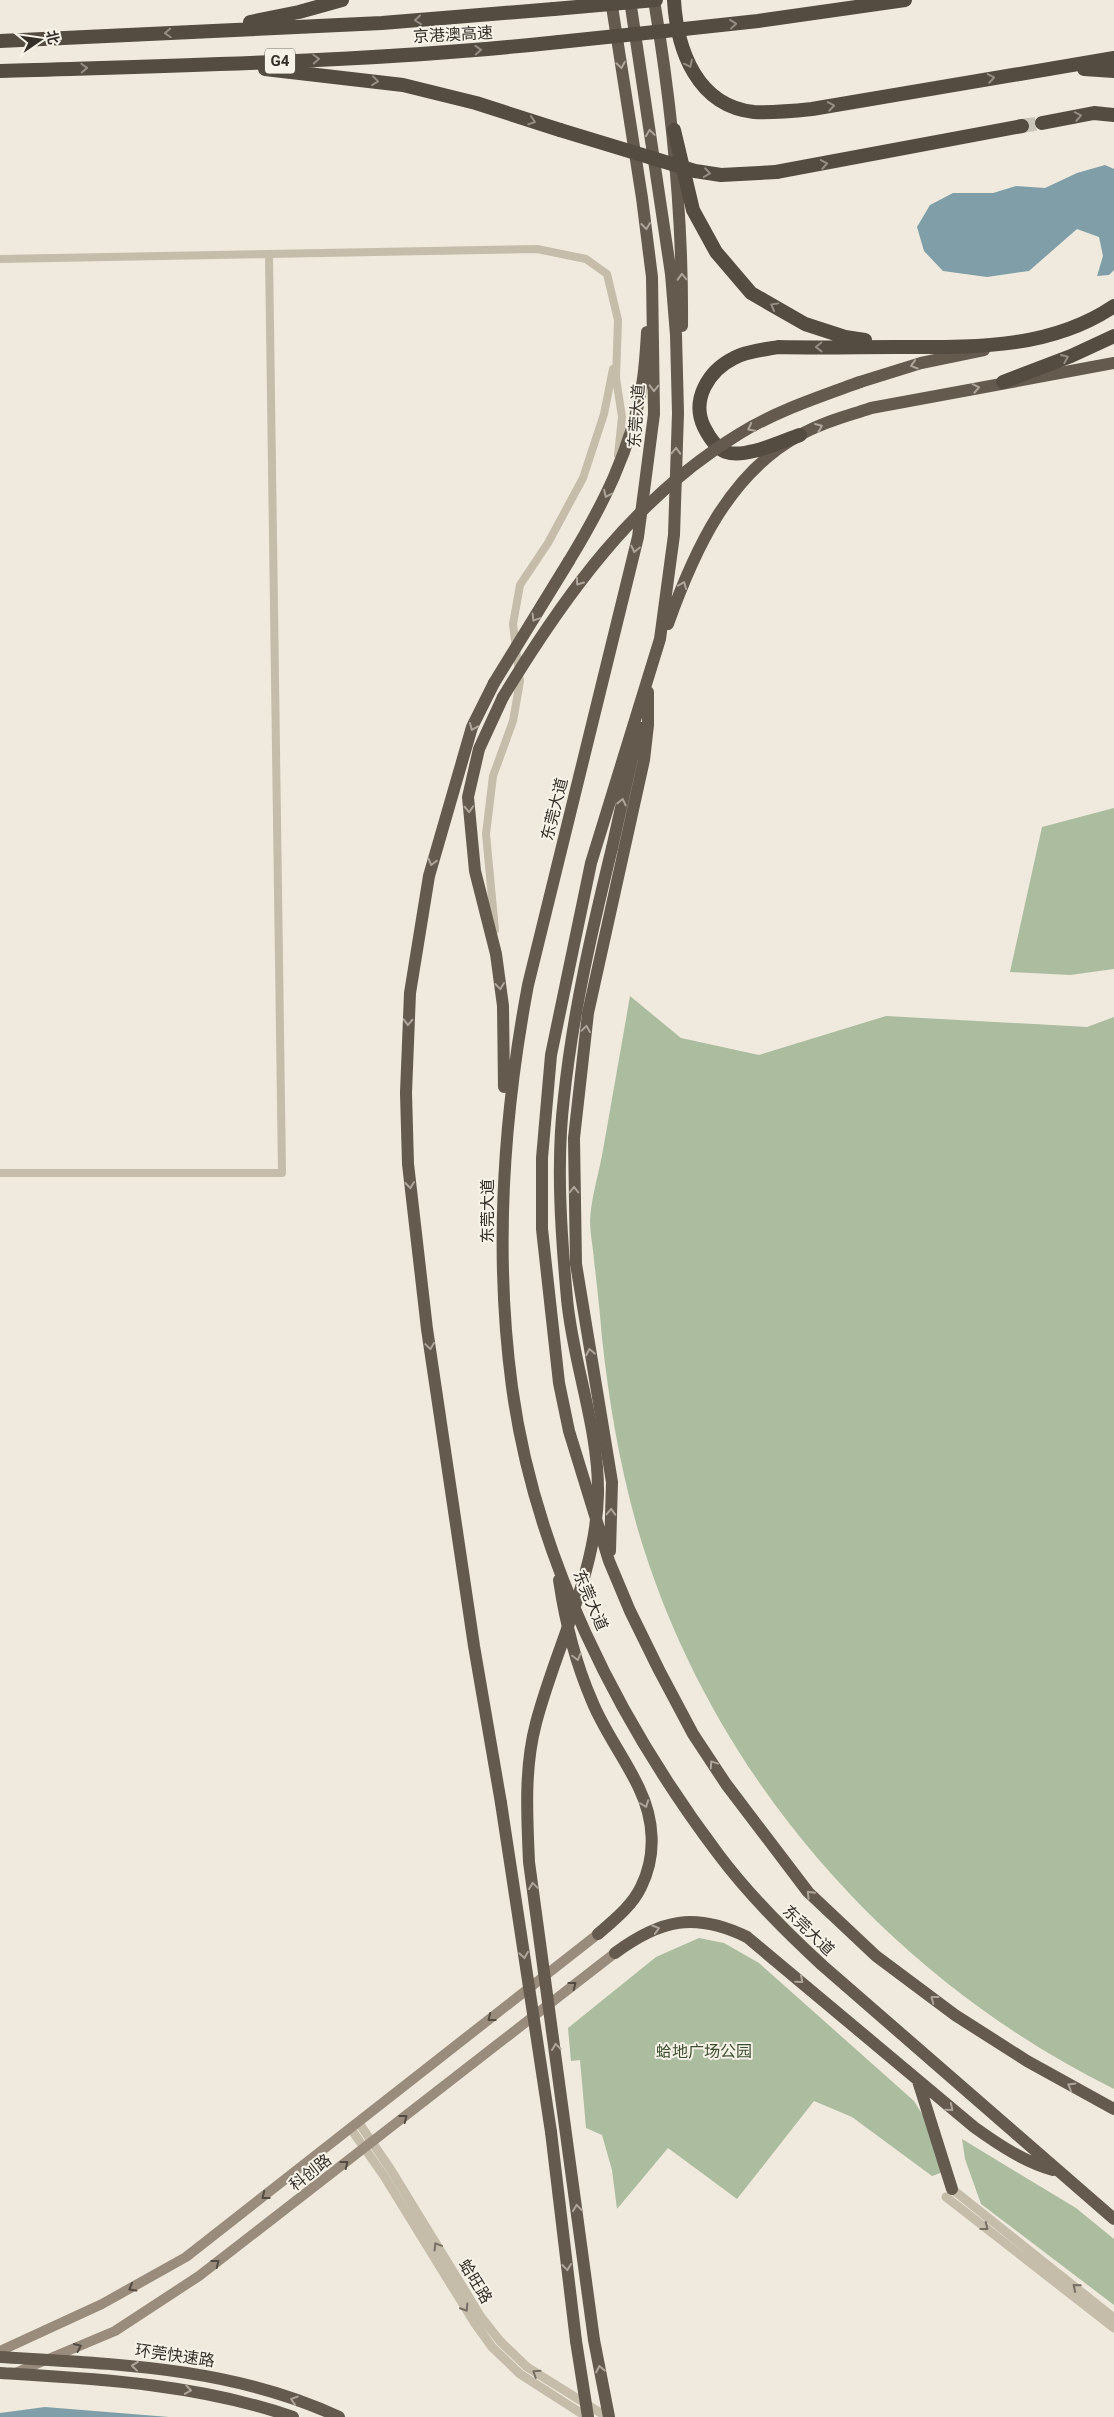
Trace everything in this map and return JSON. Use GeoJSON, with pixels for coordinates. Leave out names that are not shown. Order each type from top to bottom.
{"type":"FeatureCollection","features":[{"type":"Feature","properties":{"kind":"highway"},"geometry":{"type":"LineString","coordinates":[[203,31],[299,12],[342,0]]}},
{"type":"Feature","properties":{"kind":"highway","name":"东莞大道"},"geometry":{"type":"LineString","coordinates":[[611,0],[642,198],[652,277],[654,414],[638,537],[528,985],[515,1054],[504,1154],[505,1303],[512,1388],[537,1500],[572,1600],[615,1692],[653,1758],[720,1857],[776,1922],[822,1965],[1114,2219]]}},
{"type":"Feature","properties":{"kind":"highway","name":"东莞大道"},"geometry":{"type":"LineString","coordinates":[[630,0],[671,274],[678,413],[674,535],[670,578],[653,664],[625,748],[592,863],[551,1054],[542,1158],[542,1229],[559,1384],[585,1488],[609,1561],[630,1611],[693,1734],[726,1784],[808,1892],[876,1956],[955,2015],[1026,2061],[1114,2109]]}},
{"type":"Feature","properties":{"kind":"highway"},"geometry":{"type":"LineString","coordinates":[[655,0],[674,130],[693,210],[716,252],[751,293],[806,324],[845,337],[903,347]]}},
{"type":"Feature","properties":{"kind":"highway","name":"京港澳高速"},"geometry":{"type":"LineString","coordinates":[[0,41],[382,23],[655,0]]}},
{"type":"Feature","properties":{"kind":"highway"},"geometry":{"type":"LineString","coordinates":[[674,0],[681,45],[697,79],[710,94],[724,103],[753,112],[812,109],[1114,58]]}},
{"type":"Feature","properties":{"kind":"highway","name":"京港澳高速"},"geometry":{"type":"LineString","coordinates":[[0,71],[204,64],[493,49],[758,21],[905,0]]}},
{"type":"Feature","properties":{"kind":"highway"},"geometry":{"type":"LineString","coordinates":[[204,64],[316,73],[403,85],[476,103],[695,171],[721,175],[776,172],[1022,126]]}},
{"type":"Feature","properties":{"kind":"highway"},"geometry":{"type":"LineString","coordinates":[[1036,71],[1088,68],[1114,71]]}},
{"type":"Feature","properties":{"kind":"highway"},"geometry":{"type":"LineString","coordinates":[[1042,123],[1094,113],[1114,115]]}},
{"type":"Feature","properties":{"kind":"highway"},"geometry":{"type":"LineString","coordinates":[[674,130],[683,298],[682,368],[678,413]]}},
{"type":"Feature","properties":{"kind":"highway"},"geometry":{"type":"LineString","coordinates":[[588,2417],[576,2341],[551,2132],[501,1803],[474,1646],[430,1348],[408,1164],[406,1093],[410,993],[429,876],[445,815],[472,727],[494,683],[600,511],[616,474],[632,430],[643,384],[652,277]]}},
{"type":"Feature","properties":{"kind":"highway"},"geometry":{"type":"LineString","coordinates":[[445,815],[503,697],[545,628],[586,571],[623,530],[690,468],[739,434],[789,408],[860,382],[921,363],[1013,344],[1082,324],[1114,306]]}},
{"type":"Feature","properties":{"kind":"highway"},"geometry":{"type":"LineString","coordinates":[[1003,382],[1071,356],[1114,336]]}},
{"type":"Feature","properties":{"kind":"highway"},"geometry":{"type":"LineString","coordinates":[[1013,344],[903,347],[778,347],[754,351],[734,358],[715,371],[705,384],[698,403],[701,422],[713,442],[727,452],[745,453],[800,435],[871,408],[1003,382],[1114,363]]}},
{"type":"Feature","properties":{"kind":"highway"},"geometry":{"type":"LineString","coordinates":[[653,664],[692,564],[714,520],[747,476],[800,435]]}},
{"type":"Feature","properties":{"kind":"highway"},"geometry":{"type":"LineString","coordinates":[[608,2417],[594,2340],[529,1862],[526,1801],[535,1725],[586,1573],[595,1534],[598,1492],[594,1448],[567,1303],[561,1203],[563,1100],[577,1000],[648,683]]}},
{"type":"Feature","properties":{"kind":"highway"},"geometry":{"type":"LineString","coordinates":[[609,1561],[612,1482],[602,1410],[587,1338],[576,1264],[574,1138],[588,1013],[644,760],[648,725],[648,683]]}},
{"type":"Feature","properties":{"kind":"highway"},"geometry":{"type":"LineString","coordinates":[[479,749],[468,797],[475,871],[496,954],[503,1006],[504,1154]]}},
{"type":"Feature","properties":{"kind":"highway"},"geometry":{"type":"LineString","coordinates":[[556,1558],[561,1598],[578,1662],[592,1702],[640,1789],[648,1811],[652,1834],[650,1863],[641,1887],[624,1910],[598,1934]]}},
{"type":"Feature","properties":{"kind":"highway"},"geometry":{"type":"LineString","coordinates":[[614,1953],[638,1936],[656,1928],[700,1922],[724,1926],[748,1938],[772,1957],[974,2127],[1006,2150],[1033,2164],[1059,2172]]}},
{"type":"Feature","properties":{"kind":"highway"},"geometry":{"type":"LineString","coordinates":[[918,2081],[949,2193]]}},
{"type":"Feature","properties":{"kind":"highway","name":"环莞快速路"},"geometry":{"type":"LineString","coordinates":[[0,2357],[112,2364],[179,2371],[218,2378],[269,2392],[339,2417]]}},
{"type":"Feature","properties":{"kind":"highway","name":"环莞快速路"},"geometry":{"type":"LineString","coordinates":[[0,2373],[91,2378],[191,2390],[258,2404],[293,2417]]}},
{"type":"Feature","properties":{"kind":"main road","name":"科创路"},"geometry":{"type":"LineString","coordinates":[[0,2350],[102,2304],[186,2257],[598,1934]]}},
{"type":"Feature","properties":{"kind":"main road","name":"科创路"},"geometry":{"type":"LineString","coordinates":[[0,2379],[106,2334],[135,2318],[199,2276],[614,1953]]}},
{"type":"Feature","properties":{"kind":"street"},"geometry":{"type":"LineString","coordinates":[[0,260],[537,249],[586,259],[606,274],[618,320],[616,378],[622,417],[616,474]]}},
{"type":"Feature","properties":{"kind":"street"},"geometry":{"type":"LineString","coordinates":[[0,1173],[282,1173],[269,255]]}},
{"type":"Feature","properties":{"kind":"street"},"geometry":{"type":"LineString","coordinates":[[496,954],[486,834],[493,776],[513,722],[520,681],[513,624],[520,585],[548,543],[583,478],[604,414],[617,348]]}},
{"type":"Feature","properties":{"kind":"street","name":"蛤旺路"},"geometry":{"type":"LineString","coordinates":[[355,2126],[481,2317],[500,2341],[527,2367],[608,2417]]}},
{"type":"Feature","properties":{"kind":"street","name":"蛤旺路"},"geometry":{"type":"LineString","coordinates":[[369,2145],[474,2322],[492,2347],[520,2374],[588,2417]]}},
{"type":"Feature","properties":{"kind":"street"},"geometry":{"type":"LineString","coordinates":[[949,2193],[1114,2318]]}},
{"type":"Feature","properties":{"kind":"street"},"geometry":{"type":"LineString","coordinates":[[949,2193],[1114,2328]]}},
{"type":"Feature","properties":{"kind":"green space"},"geometry":{"type":"Polygon","coordinates":[[[1114,808],[1114,969],[1070,975],[1010,972],[1042,827],[1114,808]]]}},
{"type":"Feature","properties":{"kind":"green space"},"geometry":{"type":"Polygon","coordinates":[[[630,996],[681,1038],[759,1055],[886,1016],[1087,1027],[1114,1017],[1114,2089],[1032,2043],[954,1989],[883,1927],[818,1859],[761,1785],[711,1705],[670,1619],[638,1530],[621,1459],[605,1362],[590,1226],[592,1203],[630,996]]]}},
{"type":"Feature","properties":{"kind":"green space","name":"蛤地广场公园"},"geometry":{"type":"Polygon","coordinates":[[[699,1938],[724,1943],[759,1963],[914,2101],[937,2138],[943,2172],[932,2176],[852,2117],[814,2101],[737,2199],[668,2148],[617,2209],[612,2170],[602,2135],[586,2128],[580,2060],[571,2061],[568,2028],[656,1957],[699,1938]]]}},
{"type":"Feature","properties":{"kind":"green space"},"geometry":{"type":"Polygon","coordinates":[[[962,2139],[1076,2208],[1114,2239],[1114,2305],[981,2204],[965,2159],[962,2139]]]}},
{"type":"Feature","properties":{"kind":"water"},"geometry":{"type":"Polygon","coordinates":[[[1105,165],[1114,169],[1114,270],[1109,275],[1097,276],[1103,256],[1099,237],[1077,229],[1029,271],[987,277],[943,271],[924,251],[917,227],[930,205],[953,193],[993,193],[1016,186],[1045,188],[1077,173],[1105,165]]]}},
{"type":"Feature","properties":{"kind":"water"},"geometry":{"type":"Polygon","coordinates":[[[45,2407],[169,2417],[0,2417],[0,2413],[45,2407]]]}},
{"type":"Feature","properties":{"kind":"tunnel"},"geometry":{"type":"LineString","coordinates":[[1022,126],[1042,123]]}}]}
